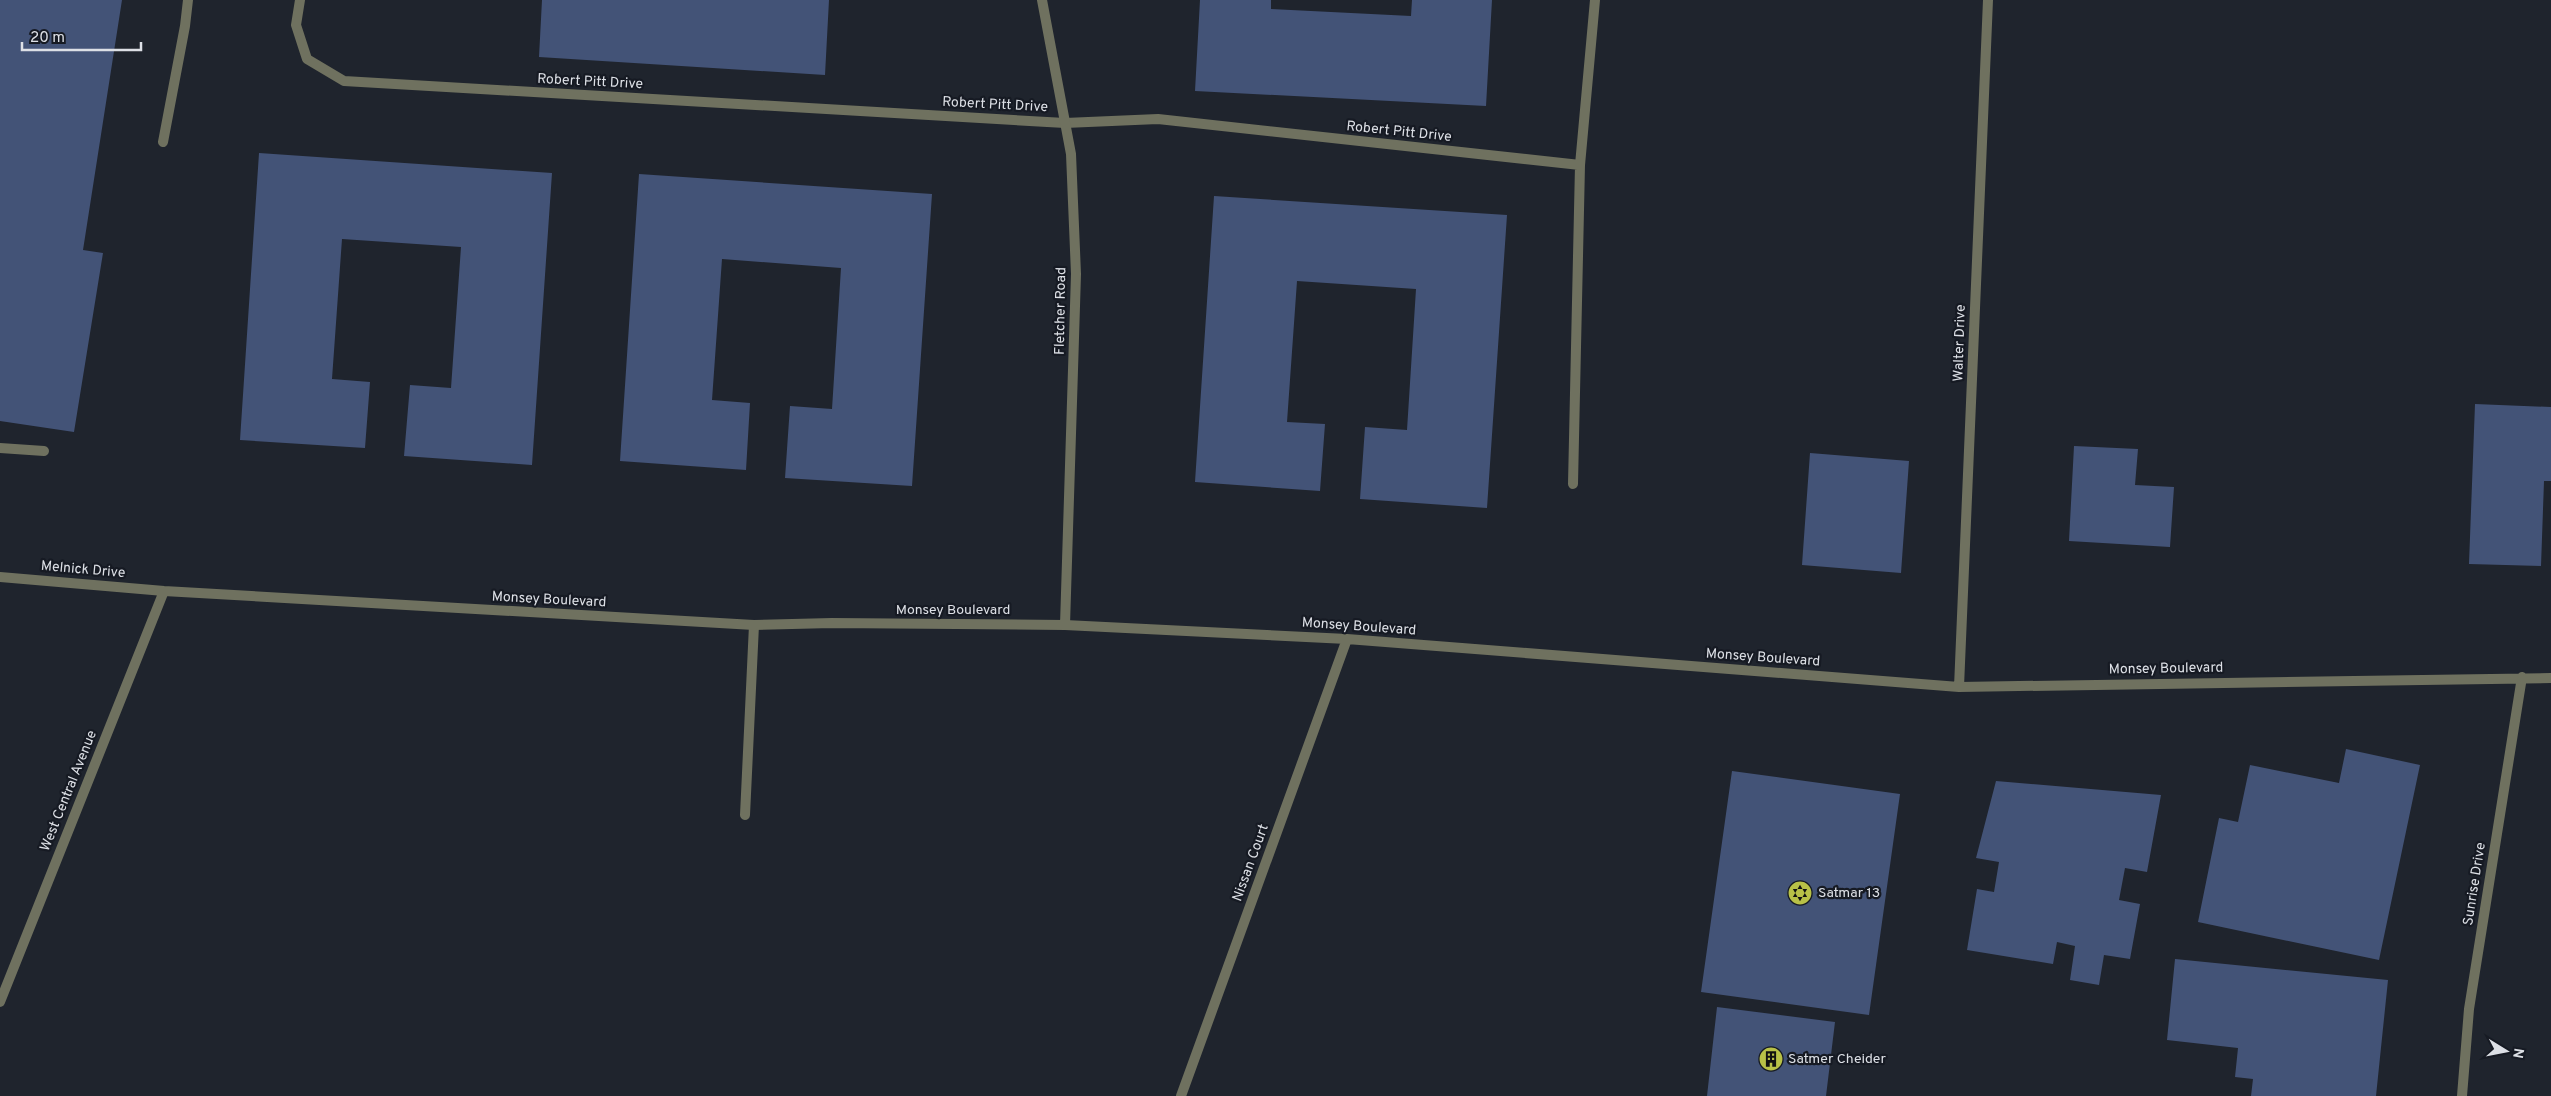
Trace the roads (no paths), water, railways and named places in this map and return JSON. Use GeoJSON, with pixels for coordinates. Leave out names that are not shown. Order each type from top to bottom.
{"type":"FeatureCollection","features":[{"type":"Feature","properties":{"kind":"street"},"geometry":{"type":"LineString","coordinates":[[163,142],[188,0]]}},
{"type":"Feature","properties":{"kind":"street","name":"Robert Pitt Drive"},"geometry":{"type":"LineString","coordinates":[[300,0],[296,25],[307,59],[344,82],[1065,123],[1158,119],[1580,166]]}},
{"type":"Feature","properties":{"kind":"street","name":"Fletcher Road"},"geometry":{"type":"LineString","coordinates":[[1042,0],[1071,154],[1076,274],[1065,625]]}},
{"type":"Feature","properties":{"kind":"street"},"geometry":{"type":"LineString","coordinates":[[1573,484],[1580,166],[1595,0]]}},
{"type":"Feature","properties":{"kind":"street","name":"Walter Drive"},"geometry":{"type":"LineString","coordinates":[[1959,687],[1988,0]]}},
{"type":"Feature","properties":{"kind":"street"},"geometry":{"type":"LineString","coordinates":[[0,448],[44,451]]}},
{"type":"Feature","properties":{"kind":"street","name":"Melnick Drive"},"geometry":{"type":"LineString","coordinates":[[0,577],[164,591]]}},
{"type":"Feature","properties":{"kind":"street","name":"Monsey Boulevard"},"geometry":{"type":"LineString","coordinates":[[164,591],[754,625],[832,623],[1065,625],[1347,639],[1959,687],[2551,678]]}},
{"type":"Feature","properties":{"kind":"street","name":"West Central Avenue"},"geometry":{"type":"LineString","coordinates":[[0,1002],[164,591]]}},
{"type":"Feature","properties":{"kind":"street"},"geometry":{"type":"LineString","coordinates":[[745,815],[754,625]]}},
{"type":"Feature","properties":{"kind":"street","name":"Nissan Court"},"geometry":{"type":"LineString","coordinates":[[1181,1096],[1347,639]]}},
{"type":"Feature","properties":{"kind":"street","name":"Sunrise Drive"},"geometry":{"type":"LineString","coordinates":[[2462,1096],[2469,1009],[2522,677]]}},
{"type":"Feature","properties":{"kind":"place","name":"Satmar 13"},"geometry":{"type":"Point","coordinates":[1800,893]}},
{"type":"Feature","properties":{"kind":"place","name":"Satmer Cheider"},"geometry":{"type":"Point","coordinates":[1771,1059]}}]}
